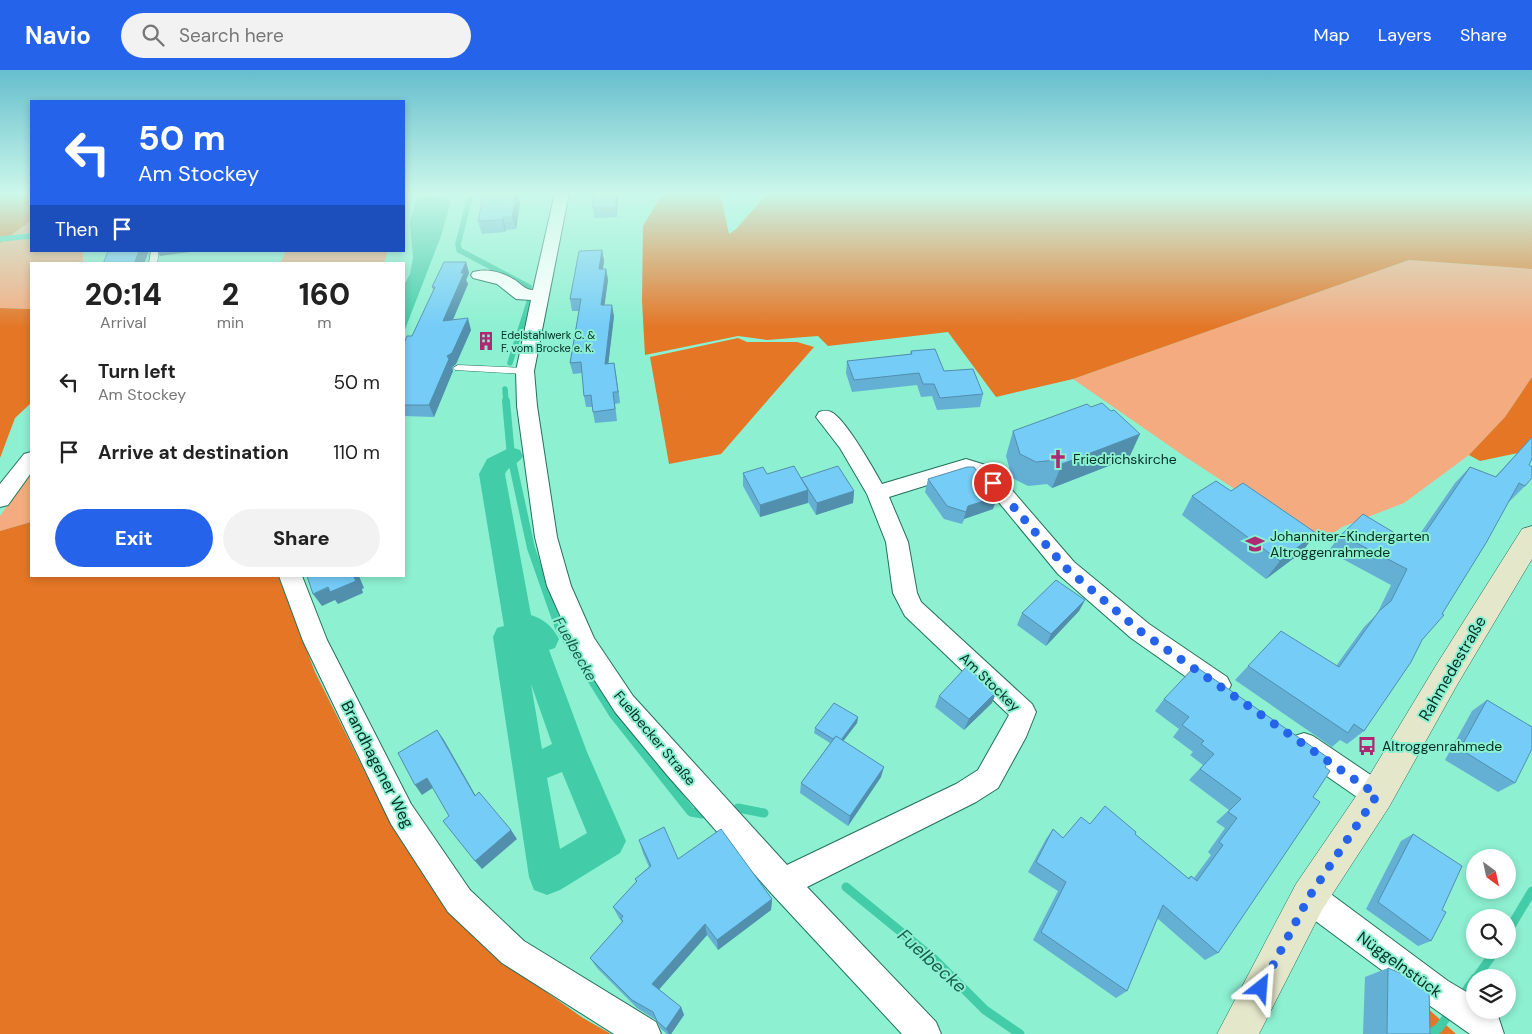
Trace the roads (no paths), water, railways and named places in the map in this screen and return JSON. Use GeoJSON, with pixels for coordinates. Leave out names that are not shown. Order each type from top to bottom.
{"type":"FeatureCollection","features":[{"type":"Feature","properties":{"kind":"main road","name":"Rahmedestraße"},"geometry":{"type":"LineString","coordinates":[[1237,1034],[1309,897],[1377,795],[1532,536]]}},
{"type":"Feature","properties":{"kind":"street","name":"Fuelbecker Straße"},"geometry":{"type":"LineString","coordinates":[[553,238],[526,371],[527,406],[546,537],[559,586],[585,644],[624,704],[676,766],[783,884],[924,1034]]}},
{"type":"Feature","properties":{"kind":"street"},"geometry":{"type":"LineString","coordinates":[[479,275],[502,278],[512,284],[522,295],[542,295]]}},
{"type":"Feature","properties":{"kind":"street","name":"Am Stockey"},"geometry":{"type":"LineString","coordinates":[[783,884],[966,794],[988,779],[1024,712],[913,609],[905,593],[897,542],[878,493],[846,443],[826,417]]}},
{"type":"Feature","properties":{"kind":"street"},"geometry":{"type":"LineString","coordinates":[[0,499],[30,460]]}},
{"type":"Feature","properties":{"kind":"street"},"geometry":{"type":"LineString","coordinates":[[878,493],[966,466],[985,472],[1066,568],[1140,631],[1238,699]]}},
{"type":"Feature","properties":{"kind":"street","name":"Brandhagener Weg"},"geometry":{"type":"LineString","coordinates":[[290,577],[315,641],[400,814],[459,901],[513,952],[644,1034]]}},
{"type":"Feature","properties":{"kind":"street"},"geometry":{"type":"LineString","coordinates":[[1288,733],[1377,795]]}},
{"type":"Feature","properties":{"kind":"street","name":"Nüggelnstück"},"geometry":{"type":"LineString","coordinates":[[1309,897],[1486,1028]]}},
{"type":"Feature","properties":{"kind":"lane"},"geometry":{"type":"LineString","coordinates":[[458,368],[526,371]]}},
{"type":"Feature","properties":{"kind":"waterway"},"geometry":{"type":"LineString","coordinates":[[0,239],[10,238]]}},
{"type":"Feature","properties":{"kind":"waterway","name":"Fuelbecke"},"geometry":{"type":"LineString","coordinates":[[460,238],[459,250],[529,287]]}},
{"type":"Feature","properties":{"kind":"waterway","name":"Fuelbecke"},"geometry":{"type":"LineString","coordinates":[[510,363],[530,299]]}},
{"type":"Feature","properties":{"kind":"waterway","name":"Fuelbecke"},"geometry":{"type":"LineString","coordinates":[[505,389],[506,403]]}},
{"type":"Feature","properties":{"kind":"waterway","name":"Fuelbecke"},"geometry":{"type":"LineString","coordinates":[[506,401],[511,456],[531,548],[559,628],[589,676]]}},
{"type":"Feature","properties":{"kind":"waterway"},"geometry":{"type":"LineString","coordinates":[[511,456],[496,465],[492,474],[520,633]]}},
{"type":"Feature","properties":{"kind":"waterway"},"geometry":{"type":"LineString","coordinates":[[520,633],[531,627],[544,639],[532,644],[571,752]]}},
{"type":"Feature","properties":{"kind":"waterway"},"geometry":{"type":"LineString","coordinates":[[520,633],[508,637],[529,770]]}},
{"type":"Feature","properties":{"kind":"waterway","name":"Fuelbecke"},"geometry":{"type":"LineString","coordinates":[[589,675],[614,715],[691,812],[702,814]]}},
{"type":"Feature","properties":{"kind":"waterway"},"geometry":{"type":"LineString","coordinates":[[529,770],[547,877],[608,841],[571,752]]}},
{"type":"Feature","properties":{"kind":"waterway"},"geometry":{"type":"LineString","coordinates":[[529,770],[571,752]]}},
{"type":"Feature","properties":{"kind":"waterway","name":"Fuelbecke"},"geometry":{"type":"LineString","coordinates":[[738,808],[764,813]]}},
{"type":"Feature","properties":{"kind":"waterway","name":"Fuelbecke"},"geometry":{"type":"LineString","coordinates":[[846,887],[933,958],[985,1010],[1020,1034]]}},
{"type":"Feature","properties":{"kind":"waterway"},"geometry":{"type":"LineString","coordinates":[[1516,918],[1532,891]]}},
{"type":"Feature","properties":{"kind":"waterway"},"geometry":{"type":"LineString","coordinates":[[1482,969],[1490,959]]}},
{"type":"Feature","properties":{"kind":"waterway"},"geometry":{"type":"LineString","coordinates":[[1460,999],[1466,991]]}},
{"type":"Feature","properties":{"kind":"waterway"},"geometry":{"type":"LineString","coordinates":[[1429,1034],[1438,1029],[1452,1010]]}},
{"type":"Feature","properties":{"kind":"place","name":"Edelstahlwerk C. & F. vom Brocke e. K."},"geometry":{"type":"Point","coordinates":[486,341]}},
{"type":"Feature","properties":{"kind":"place","name":"Friedrichskirche"},"geometry":{"type":"Point","coordinates":[1058,459]}},
{"type":"Feature","properties":{"kind":"place","name":"Johanniter-Kindergarten Altroggenrahmede"},"geometry":{"type":"Point","coordinates":[1255,544]}},
{"type":"Feature","properties":{"kind":"place","name":"Altroggenrahmede"},"geometry":{"type":"Point","coordinates":[1367,746]}}]}
